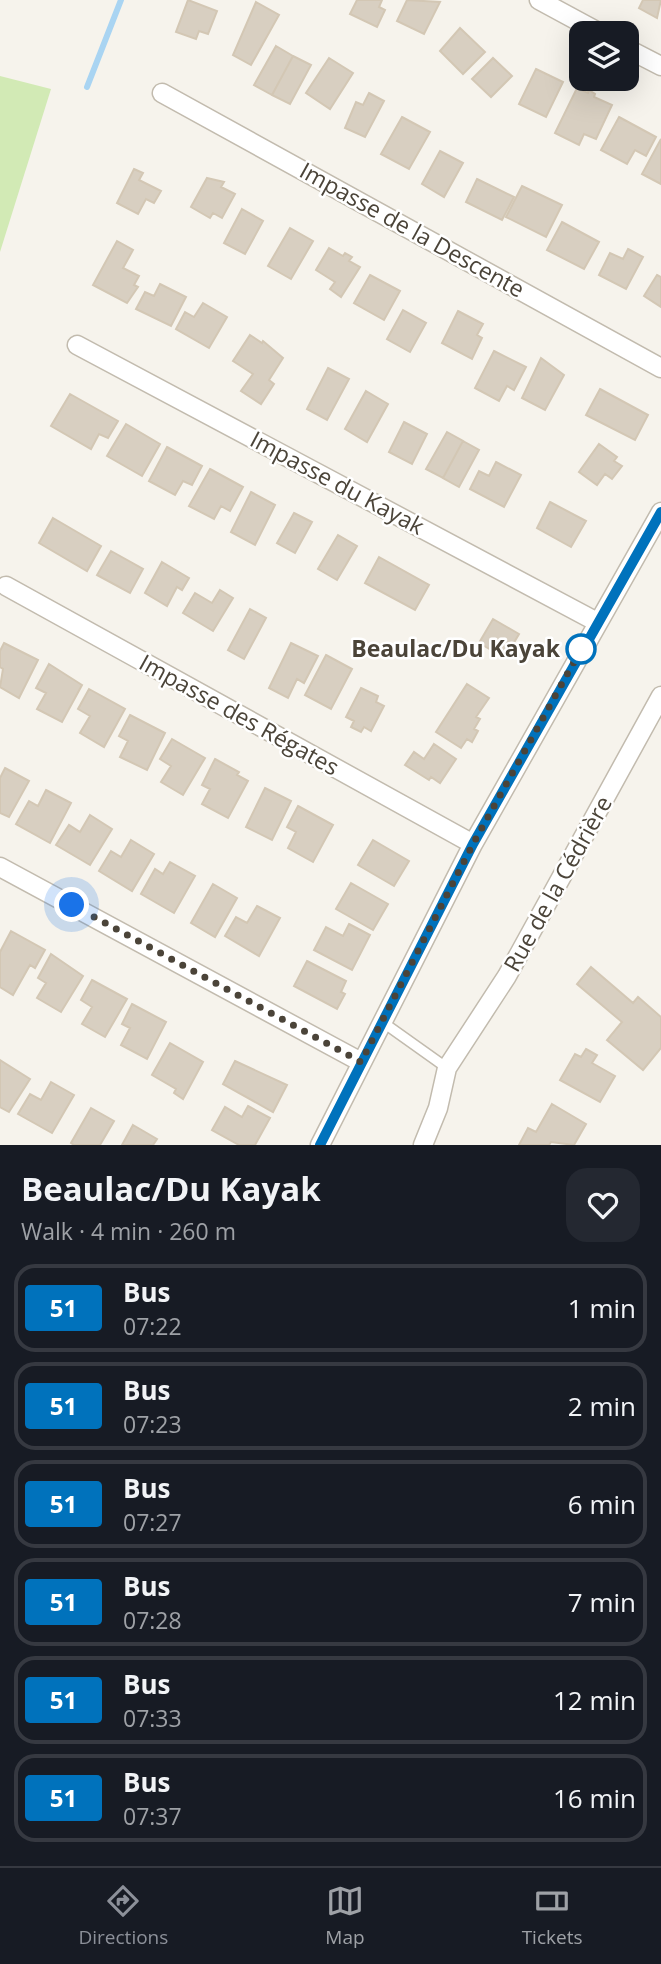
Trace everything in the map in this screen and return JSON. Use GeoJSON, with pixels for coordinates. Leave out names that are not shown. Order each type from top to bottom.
{"type":"FeatureCollection","features":[{"type":"Feature","properties":{"kind":"street"},"geometry":{"type":"LineString","coordinates":[[539,0],[578,21]]}},
{"type":"Feature","properties":{"kind":"street"},"geometry":{"type":"LineString","coordinates":[[639,55],[661,66]]}},
{"type":"Feature","properties":{"kind":"street","name":"Impasse de la Descente"},"geometry":{"type":"LineString","coordinates":[[162,93],[661,368]]}},
{"type":"Feature","properties":{"kind":"street","name":"Impasse du Kayak"},"geometry":{"type":"LineString","coordinates":[[77,345],[597,622]]}},
{"type":"Feature","properties":{"kind":"street"},"geometry":{"type":"LineString","coordinates":[[320,1145],[473,844],[661,512]]}},
{"type":"Feature","properties":{"kind":"street","name":"Impasse des Régates"},"geometry":{"type":"LineString","coordinates":[[6,586],[473,844]]}},
{"type":"Feature","properties":{"kind":"street","name":"Rue de la Cédrière"},"geometry":{"type":"LineString","coordinates":[[423,1145],[438,1108],[447,1068],[506,976],[661,696]]}},
{"type":"Feature","properties":{"kind":"street"},"geometry":{"type":"LineString","coordinates":[[0,867],[361,1062]]}},
{"type":"Feature","properties":{"kind":"lane"},"geometry":{"type":"LineString","coordinates":[[381,1021],[447,1068]]}},
{"type":"Feature","properties":{"kind":"green space"},"geometry":{"type":"Polygon","coordinates":[[[0,76],[51,89],[0,252],[0,76]]]}},
{"type":"Feature","properties":{"kind":"building"},"geometry":{"type":"Polygon","coordinates":[[[188,0],[217,11],[208,34],[199,31],[196,39],[176,32],[188,0]]]}},
{"type":"Feature","properties":{"kind":"building"},"geometry":{"type":"Polygon","coordinates":[[[357,0],[382,0],[379,7],[385,10],[377,27],[350,14],[357,0]]]}},
{"type":"Feature","properties":{"kind":"building"},"geometry":{"type":"Polygon","coordinates":[[[407,0],[440,2],[424,34],[397,21],[407,0]]]}},
{"type":"Feature","properties":{"kind":"building"},"geometry":{"type":"Polygon","coordinates":[[[643,0],[661,0],[657,18],[639,8],[643,0]]]}},
{"type":"Feature","properties":{"kind":"building"},"geometry":{"type":"Polygon","coordinates":[[[256,2],[279,15],[251,65],[233,55],[256,2]]]}},
{"type":"Feature","properties":{"kind":"building"},"geometry":{"type":"Polygon","coordinates":[[[460,28],[485,52],[463,74],[440,51],[460,28]]]}},
{"type":"Feature","properties":{"kind":"building"},"geometry":{"type":"Polygon","coordinates":[[[276,46],[293,56],[272,95],[254,85],[276,46]]]}},
{"type":"Feature","properties":{"kind":"building"},"geometry":{"type":"Polygon","coordinates":[[[293,56],[311,65],[290,104],[272,95],[293,56]]]}},
{"type":"Feature","properties":{"kind":"building"},"geometry":{"type":"Polygon","coordinates":[[[329,58],[353,73],[330,109],[306,93],[329,58]]]}},
{"type":"Feature","properties":{"kind":"building"},"geometry":{"type":"Polygon","coordinates":[[[493,58],[512,76],[491,97],[472,79],[493,58]]]}},
{"type":"Feature","properties":{"kind":"building"},"geometry":{"type":"Polygon","coordinates":[[[536,69],[563,82],[546,117],[519,104],[536,69]]]}},
{"type":"Feature","properties":{"kind":"building"},"geometry":{"type":"Polygon","coordinates":[[[576,91],[590,91],[595,94],[594,97],[612,105],[596,139],[584,134],[579,145],[555,133],[576,91]]]}},
{"type":"Feature","properties":{"kind":"building"},"geometry":{"type":"Polygon","coordinates":[[[369,93],[384,101],[365,137],[345,128],[356,102],[363,105],[369,93]]]}},
{"type":"Feature","properties":{"kind":"building"},"geometry":{"type":"Polygon","coordinates":[[[402,117],[430,132],[409,169],[381,154],[402,117]]]}},
{"type":"Feature","properties":{"kind":"building"},"geometry":{"type":"Polygon","coordinates":[[[619,117],[656,137],[646,156],[635,150],[627,164],[601,150],[619,117]]]}},
{"type":"Feature","properties":{"kind":"building"},"geometry":{"type":"Polygon","coordinates":[[[661,139],[661,184],[642,174],[661,139]]]}},
{"type":"Feature","properties":{"kind":"building"},"geometry":{"type":"Polygon","coordinates":[[[440,151],[463,163],[444,197],[422,184],[440,151]]]}},
{"type":"Feature","properties":{"kind":"building"},"geometry":{"type":"Polygon","coordinates":[[[134,169],[143,173],[139,180],[161,191],[154,203],[146,199],[138,214],[117,203],[134,169]]]}},
{"type":"Feature","properties":{"kind":"building"},"geometry":{"type":"Polygon","coordinates":[[[207,178],[224,182],[221,187],[235,194],[222,218],[213,213],[210,218],[191,207],[207,178]]]}},
{"type":"Feature","properties":{"kind":"building"},"geometry":{"type":"Polygon","coordinates":[[[477,179],[514,197],[502,220],[466,202],[477,179]]]}},
{"type":"Feature","properties":{"kind":"building"},"geometry":{"type":"Polygon","coordinates":[[[522,186],[562,205],[546,237],[506,217],[522,186]]]}},
{"type":"Feature","properties":{"kind":"building"},"geometry":{"type":"Polygon","coordinates":[[[242,209],[263,221],[245,254],[224,243],[242,209]]]}},
{"type":"Feature","properties":{"kind":"building"},"geometry":{"type":"Polygon","coordinates":[[[562,222],[599,242],[584,269],[547,250],[562,222]]]}},
{"type":"Feature","properties":{"kind":"building"},"geometry":{"type":"Polygon","coordinates":[[[290,228],[313,241],[291,279],[268,266],[290,228]]]}},
{"type":"Feature","properties":{"kind":"building"},"geometry":{"type":"Polygon","coordinates":[[[117,241],[133,250],[123,268],[139,276],[134,285],[138,287],[127,303],[93,285],[117,241]]]}},
{"type":"Feature","properties":{"kind":"building"},"geometry":{"type":"Polygon","coordinates":[[[329,248],[343,256],[345,253],[352,257],[349,261],[360,267],[341,297],[330,289],[335,282],[316,270],[329,248]]]}},
{"type":"Feature","properties":{"kind":"building"},"geometry":{"type":"Polygon","coordinates":[[[628,249],[643,257],[626,289],[599,275],[610,253],[623,259],[628,249]]]}},
{"type":"Feature","properties":{"kind":"building"},"geometry":{"type":"Polygon","coordinates":[[[370,275],[400,291],[384,320],[354,303],[370,275]]]}},
{"type":"Feature","properties":{"kind":"building"},"geometry":{"type":"Polygon","coordinates":[[[657,275],[661,277],[661,307],[644,296],[657,275]]]}},
{"type":"Feature","properties":{"kind":"building"},"geometry":{"type":"Polygon","coordinates":[[[160,284],[186,297],[171,326],[136,309],[145,292],[154,296],[160,284]]]}},
{"type":"Feature","properties":{"kind":"building"},"geometry":{"type":"Polygon","coordinates":[[[203,303],[227,317],[209,348],[176,329],[185,312],[194,317],[203,303]]]}},
{"type":"Feature","properties":{"kind":"building"},"geometry":{"type":"Polygon","coordinates":[[[403,310],[426,323],[410,352],[387,339],[403,310]]]}},
{"type":"Feature","properties":{"kind":"building"},"geometry":{"type":"Polygon","coordinates":[[[458,311],[483,324],[477,335],[482,338],[472,359],[442,343],[458,311]]]}},
{"type":"Feature","properties":{"kind":"building"},"geometry":{"type":"Polygon","coordinates":[[[250,335],[262,343],[263,341],[283,358],[269,380],[274,384],[261,404],[241,391],[253,374],[233,361],[250,335]]]}},
{"type":"Feature","properties":{"kind":"building"},"geometry":{"type":"Polygon","coordinates":[[[494,351],[526,367],[514,390],[507,386],[499,401],[475,388],[494,351]]]}},
{"type":"Feature","properties":{"kind":"building"},"geometry":{"type":"Polygon","coordinates":[[[541,358],[564,375],[545,410],[522,398],[541,358]]]}},
{"type":"Feature","properties":{"kind":"building"},"geometry":{"type":"Polygon","coordinates":[[[328,368],[349,379],[327,420],[307,409],[328,368]]]}},
{"type":"Feature","properties":{"kind":"building"},"geometry":{"type":"Polygon","coordinates":[[[600,389],[648,415],[635,440],[586,415],[600,389]]]}},
{"type":"Feature","properties":{"kind":"building"},"geometry":{"type":"Polygon","coordinates":[[[366,391],[388,404],[367,442],[345,429],[366,391]]]}},
{"type":"Feature","properties":{"kind":"building"},"geometry":{"type":"Polygon","coordinates":[[[70,394],[118,421],[108,438],[99,434],[91,449],[51,426],[70,394]]]}},
{"type":"Feature","properties":{"kind":"building"},"geometry":{"type":"Polygon","coordinates":[[[404,422],[427,434],[412,464],[389,452],[404,422]]]}},
{"type":"Feature","properties":{"kind":"building"},"geometry":{"type":"Polygon","coordinates":[[[126,424],[160,444],[142,476],[107,456],[126,424]]]}},
{"type":"Feature","properties":{"kind":"building"},"geometry":{"type":"Polygon","coordinates":[[[447,432],[463,441],[443,478],[426,469],[447,432]]]}},
{"type":"Feature","properties":{"kind":"building"},"geometry":{"type":"Polygon","coordinates":[[[463,441],[479,450],[459,487],[443,478],[463,441]]]}},
{"type":"Feature","properties":{"kind":"building"},"geometry":{"type":"Polygon","coordinates":[[[599,444],[617,457],[614,461],[622,466],[612,479],[605,474],[597,485],[579,472],[599,444]]]}},
{"type":"Feature","properties":{"kind":"building"},"geometry":{"type":"Polygon","coordinates":[[[167,447],[202,466],[192,485],[183,481],[175,495],[149,481],[167,447]]]}},
{"type":"Feature","properties":{"kind":"building"},"geometry":{"type":"Polygon","coordinates":[[[496,462],[521,475],[504,507],[470,489],[479,471],[489,476],[496,462]]]}},
{"type":"Feature","properties":{"kind":"building"},"geometry":{"type":"Polygon","coordinates":[[[210,469],[243,487],[230,511],[221,506],[214,519],[189,506],[210,469]]]}},
{"type":"Feature","properties":{"kind":"building"},"geometry":{"type":"Polygon","coordinates":[[[251,492],[275,505],[255,545],[231,532],[251,492]]]}},
{"type":"Feature","properties":{"kind":"building"},"geometry":{"type":"Polygon","coordinates":[[[550,502],[586,521],[571,547],[537,528],[550,502]]]}},
{"type":"Feature","properties":{"kind":"building"},"geometry":{"type":"Polygon","coordinates":[[[294,513],[312,522],[295,553],[277,543],[294,513]]]}},
{"type":"Feature","properties":{"kind":"building"},"geometry":{"type":"Polygon","coordinates":[[[53,518],[101,546],[87,571],[39,543],[53,518]]]}},
{"type":"Feature","properties":{"kind":"building"},"geometry":{"type":"Polygon","coordinates":[[[338,535],[357,546],[337,580],[318,569],[338,535]]]}},
{"type":"Feature","properties":{"kind":"building"},"geometry":{"type":"Polygon","coordinates":[[[111,551],[143,569],[130,593],[97,575],[111,551]]]}},
{"type":"Feature","properties":{"kind":"building"},"geometry":{"type":"Polygon","coordinates":[[[379,557],[429,585],[415,610],[365,583],[379,557]]]}},
{"type":"Feature","properties":{"kind":"building"},"geometry":{"type":"Polygon","coordinates":[[[162,562],[189,578],[182,590],[177,587],[167,606],[145,593],[162,562]]]}},
{"type":"Feature","properties":{"kind":"building"},"geometry":{"type":"Polygon","coordinates":[[[220,590],[233,598],[213,631],[183,613],[195,593],[212,603],[220,590]]]}},
{"type":"Feature","properties":{"kind":"building"},"geometry":{"type":"Polygon","coordinates":[[[250,609],[266,618],[244,659],[228,650],[250,609]]]}},
{"type":"Feature","properties":{"kind":"building"},"geometry":{"type":"Polygon","coordinates":[[[493,619],[519,634],[505,658],[479,643],[493,619]]]}},
{"type":"Feature","properties":{"kind":"building"},"geometry":{"type":"Polygon","coordinates":[[[4,643],[38,660],[19,698],[0,687],[3,669],[0,667],[0,651],[4,643]]]}},
{"type":"Feature","properties":{"kind":"building"},"geometry":{"type":"Polygon","coordinates":[[[291,643],[318,656],[304,683],[297,679],[288,698],[269,688],[291,643]]]}},
{"type":"Feature","properties":{"kind":"building"},"geometry":{"type":"Polygon","coordinates":[[[326,655],[352,669],[331,709],[305,695],[326,655]]]}},
{"type":"Feature","properties":{"kind":"building"},"geometry":{"type":"Polygon","coordinates":[[[49,664],[82,685],[62,722],[37,709],[46,693],[36,688],[49,664]]]}},
{"type":"Feature","properties":{"kind":"building"},"geometry":{"type":"Polygon","coordinates":[[[467,684],[489,698],[476,717],[480,719],[474,729],[478,731],[472,742],[467,739],[461,748],[436,732],[467,684]]]}},
{"type":"Feature","properties":{"kind":"building"},"geometry":{"type":"Polygon","coordinates":[[[361,688],[378,696],[376,702],[384,706],[371,731],[364,727],[361,732],[351,727],[354,721],[346,717],[361,688]]]}},
{"type":"Feature","properties":{"kind":"building"},"geometry":{"type":"Polygon","coordinates":[[[89,689],[125,709],[104,747],[80,733],[90,716],[78,709],[89,689]]]}},
{"type":"Feature","properties":{"kind":"building"},"geometry":{"type":"Polygon","coordinates":[[[130,715],[165,733],[147,770],[120,757],[128,741],[119,736],[130,715]]]}},
{"type":"Feature","properties":{"kind":"building"},"geometry":{"type":"Polygon","coordinates":[[[172,739],[205,758],[183,795],[161,782],[171,766],[160,759],[172,739]]]}},
{"type":"Feature","properties":{"kind":"building"},"geometry":{"type":"Polygon","coordinates":[[[434,744],[456,759],[440,783],[431,777],[429,780],[405,765],[414,752],[424,759],[434,744]]]}},
{"type":"Feature","properties":{"kind":"building"},"geometry":{"type":"Polygon","coordinates":[[[215,759],[239,772],[237,775],[248,781],[228,818],[202,804],[210,789],[202,785],[215,759]]]}},
{"type":"Feature","properties":{"kind":"building"},"geometry":{"type":"Polygon","coordinates":[[[5,768],[29,781],[9,817],[0,813],[0,778],[5,768]]]}},
{"type":"Feature","properties":{"kind":"building"},"geometry":{"type":"Polygon","coordinates":[[[265,788],[291,801],[272,840],[246,827],[265,788]]]}},
{"type":"Feature","properties":{"kind":"building"},"geometry":{"type":"Polygon","coordinates":[[[46,790],[71,803],[50,843],[16,824],[29,801],[38,806],[46,790]]]}},
{"type":"Feature","properties":{"kind":"building"},"geometry":{"type":"Polygon","coordinates":[[[298,806],[333,825],[313,862],[288,848],[296,832],[287,827],[298,806]]]}},
{"type":"Feature","properties":{"kind":"building"},"geometry":{"type":"Polygon","coordinates":[[[90,815],[112,829],[90,865],[56,845],[69,825],[80,832],[90,815]]]}},
{"type":"Feature","properties":{"kind":"building"},"geometry":{"type":"Polygon","coordinates":[[[131,840],[154,854],[132,891],[99,871],[111,851],[121,857],[131,840]]]}},
{"type":"Feature","properties":{"kind":"building"},"geometry":{"type":"Polygon","coordinates":[[[373,840],[409,861],[394,886],[358,865],[373,840]]]}},
{"type":"Feature","properties":{"kind":"building"},"geometry":{"type":"Polygon","coordinates":[[[170,862],[195,876],[174,913],[141,894],[155,869],[163,874],[170,862]]]}},
{"type":"Feature","properties":{"kind":"building"},"geometry":{"type":"Polygon","coordinates":[[[351,883],[388,904],[373,930],[336,909],[351,883]]]}},
{"type":"Feature","properties":{"kind":"building"},"geometry":{"type":"Polygon","coordinates":[[[213,884],[237,898],[215,937],[191,923],[213,884]]]}},
{"type":"Feature","properties":{"kind":"building"},"geometry":{"type":"Polygon","coordinates":[[[257,906],[280,918],[259,956],[225,936],[236,917],[247,923],[257,906]]]}},
{"type":"Feature","properties":{"kind":"building"},"geometry":{"type":"Polygon","coordinates":[[[349,924],[370,935],[352,970],[314,950],[326,927],[343,936],[349,924]]]}},
{"type":"Feature","properties":{"kind":"building"},"geometry":{"type":"Polygon","coordinates":[[[11,931],[45,950],[35,968],[30,965],[13,995],[0,987],[0,952],[11,931]]]}},
{"type":"Feature","properties":{"kind":"building"},"geometry":{"type":"Polygon","coordinates":[[[51,954],[83,976],[61,1012],[37,998],[46,983],[38,978],[51,954]]]}},
{"type":"Feature","properties":{"kind":"building"},"geometry":{"type":"Polygon","coordinates":[[[307,961],[346,981],[341,992],[345,994],[337,1009],[294,986],[307,961]]]}},
{"type":"Feature","properties":{"kind":"building"},"geometry":{"type":"Polygon","coordinates":[[[591,967],[633,1003],[638,997],[661,1017],[661,1048],[643,1070],[607,1040],[622,1022],[577,984],[591,967]]]}},
{"type":"Feature","properties":{"kind":"building"},"geometry":{"type":"Polygon","coordinates":[[[92,980],[127,999],[105,1037],[82,1024],[92,1007],[81,1000],[92,980]]]}},
{"type":"Feature","properties":{"kind":"building"},"geometry":{"type":"Polygon","coordinates":[[[132,1004],[166,1022],[147,1059],[121,1045],[130,1028],[122,1024],[132,1004]]]}},
{"type":"Feature","properties":{"kind":"building"},"geometry":{"type":"Polygon","coordinates":[[[170,1043],[203,1062],[183,1099],[174,1093],[176,1089],[152,1075],[170,1043]]]}},
{"type":"Feature","properties":{"kind":"building"},"geometry":{"type":"Polygon","coordinates":[[[586,1049],[597,1055],[592,1063],[615,1076],[600,1102],[560,1080],[575,1054],[581,1057],[586,1049]]]}},
{"type":"Feature","properties":{"kind":"building"},"geometry":{"type":"Polygon","coordinates":[[[0,1060],[30,1079],[9,1112],[0,1107],[0,1060]]]}},
{"type":"Feature","properties":{"kind":"building"},"geometry":{"type":"Polygon","coordinates":[[[235,1061],[287,1085],[273,1112],[223,1084],[235,1061]]]}},
{"type":"Feature","properties":{"kind":"building"},"geometry":{"type":"Polygon","coordinates":[[[51,1082],[74,1095],[52,1133],[18,1114],[30,1094],[41,1100],[51,1082]]]}},
{"type":"Feature","properties":{"kind":"building"},"geometry":{"type":"Polygon","coordinates":[[[552,1104],[586,1124],[574,1145],[551,1142],[549,1145],[519,1145],[528,1128],[536,1132],[552,1104]]]}},
{"type":"Feature","properties":{"kind":"building"},"geometry":{"type":"Polygon","coordinates":[[[248,1106],[270,1118],[255,1145],[239,1145],[212,1130],[225,1107],[242,1117],[248,1106]]]}},
{"type":"Feature","properties":{"kind":"building"},"geometry":{"type":"Polygon","coordinates":[[[91,1108],[114,1121],[100,1145],[74,1145],[71,1143],[91,1108]]]}},
{"type":"Feature","properties":{"kind":"building"},"geometry":{"type":"Polygon","coordinates":[[[133,1125],[157,1139],[153,1145],[122,1145],[133,1125]]]}},
{"type":"Feature","properties":{"kind":"waterway"},"geometry":{"type":"LineString","coordinates":[[87,87],[121,0]]}},
{"type":"Feature","properties":{"kind":"bus line","name":"51"},"geometry":{"type":"LineString","coordinates":[[320,1145],[473,844],[661,512]]}},
{"type":"Feature","properties":{"kind":"place","name":"Beaulac/Du Kayak"},"geometry":{"type":"Point","coordinates":[581,649]}},
{"type":"Feature","properties":{"kind":"route"},"geometry":{"type":"LineString","coordinates":[[72,905],[361,1062],[473,844],[584,644],[581,649]]}}]}
